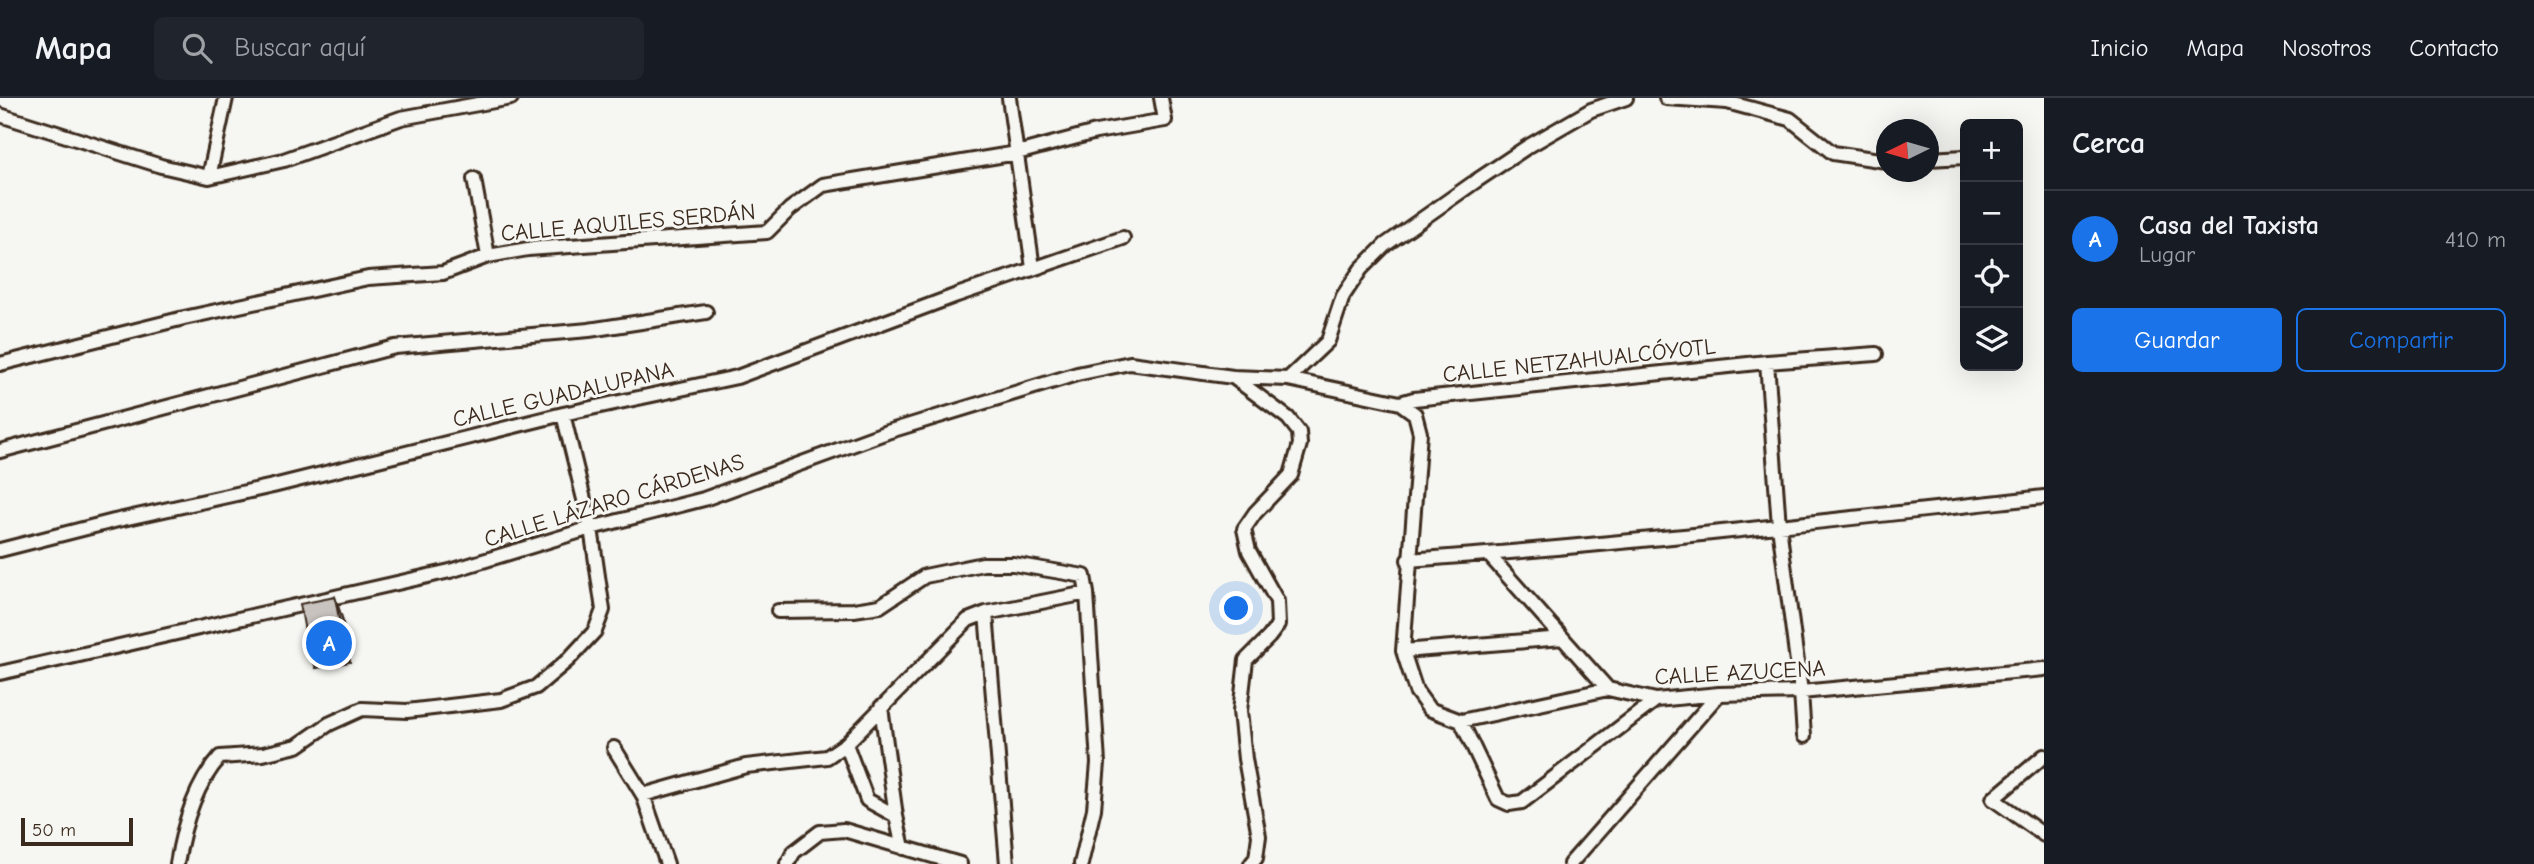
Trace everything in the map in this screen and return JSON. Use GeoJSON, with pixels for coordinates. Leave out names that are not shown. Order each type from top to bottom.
{"type":"FeatureCollection","features":[{"type":"Feature","properties":{"kind":"street"},"geometry":{"type":"LineString","coordinates":[[209,177],[224,98]]}},
{"type":"Feature","properties":{"kind":"street"},"geometry":{"type":"LineString","coordinates":[[0,115],[161,166],[209,177],[284,160],[401,118],[511,98]]}},
{"type":"Feature","properties":{"kind":"street"},"geometry":{"type":"LineString","coordinates":[[1009,98],[1033,268]]}},
{"type":"Feature","properties":{"kind":"street","name":"CALLE AQUILES SERDÁN"},"geometry":{"type":"LineString","coordinates":[[0,364],[184,318],[368,278],[443,273],[488,256],[528,249],[767,232],[790,209],[823,185],[1017,153],[1096,132],[1165,120],[1161,98]]}},
{"type":"Feature","properties":{"kind":"street"},"geometry":{"type":"LineString","coordinates":[[1288,379],[1328,341],[1343,296],[1361,269],[1385,245],[1527,147],[1591,110],[1626,98]]}},
{"type":"Feature","properties":{"kind":"street"},"geometry":{"type":"LineString","coordinates":[[1666,98],[1727,102],[1790,119],[1833,153],[1876,159]]}},
{"type":"Feature","properties":{"kind":"street"},"geometry":{"type":"LineString","coordinates":[[1939,158],[1960,157]]}},
{"type":"Feature","properties":{"kind":"street"},"geometry":{"type":"LineString","coordinates":[[474,179],[488,256]]}},
{"type":"Feature","properties":{"kind":"street","name":"CALLE GUADALUPANA"},"geometry":{"type":"LineString","coordinates":[[0,550],[563,414],[737,377],[1033,268],[1123,238]]}},
{"type":"Feature","properties":{"kind":"street"},"geometry":{"type":"LineString","coordinates":[[0,451],[395,347],[589,330],[706,312]]}},
{"type":"Feature","properties":{"kind":"street","name":"CALLE NETZAHUALCÓYOTL"},"geometry":{"type":"LineString","coordinates":[[1288,379],[1399,403],[1414,399],[1767,362],[1876,354]]}},
{"type":"Feature","properties":{"kind":"street"},"geometry":{"type":"LineString","coordinates":[[1767,362],[1779,526],[1801,692],[1804,736]]}},
{"type":"Feature","properties":{"kind":"street","name":"CALLE LÁZARO CÁRDENAS"},"geometry":{"type":"LineString","coordinates":[[1,670],[450,571],[591,528],[704,499],[887,432],[1077,374],[1130,363],[1233,377],[1288,379]]}},
{"type":"Feature","properties":{"kind":"street"},"geometry":{"type":"LineString","coordinates":[[1233,377],[1288,418],[1300,432],[1300,444],[1291,475],[1255,513],[1244,529],[1249,551],[1278,601],[1278,625],[1246,660],[1240,710],[1245,758],[1259,836],[1255,858],[1251,864]]}},
{"type":"Feature","properties":{"kind":"street"},"geometry":{"type":"LineString","coordinates":[[1399,403],[1415,414],[1420,433],[1408,559],[1403,651],[1416,691],[1429,709],[1461,721],[1499,799],[1509,804],[1522,802],[1656,700]]}},
{"type":"Feature","properties":{"kind":"street"},"geometry":{"type":"LineString","coordinates":[[177,864],[180,845],[197,792],[205,774],[220,757],[262,754],[297,746],[329,724],[362,709],[407,710],[501,700],[536,687],[568,660],[594,631],[603,610],[591,528],[563,414]]}},
{"type":"Feature","properties":{"kind":"street"},"geometry":{"type":"LineString","coordinates":[[1408,559],[1488,554],[1779,526],[2044,497]]}},
{"type":"Feature","properties":{"kind":"street"},"geometry":{"type":"LineString","coordinates":[[1488,554],[1608,689]]}},
{"type":"Feature","properties":{"kind":"street"},"geometry":{"type":"LineString","coordinates":[[778,611],[854,610],[880,606],[925,576],[983,564],[1013,564],[1084,576],[1098,763],[1094,809],[1081,864]]}},
{"type":"Feature","properties":{"kind":"street"},"geometry":{"type":"LineString","coordinates":[[643,795],[746,766],[827,757],[846,744],[968,620],[1087,593]]}},
{"type":"Feature","properties":{"kind":"street"},"geometry":{"type":"LineString","coordinates":[[986,614],[1007,864]]}},
{"type":"Feature","properties":{"kind":"street"},"geometry":{"type":"LineString","coordinates":[[1403,651],[1563,638]]}},
{"type":"Feature","properties":{"kind":"street","name":"CALLE AZUCENA"},"geometry":{"type":"LineString","coordinates":[[1461,721],[1608,689],[1656,700],[1719,694],[1801,692],[2044,669]]}},
{"type":"Feature","properties":{"kind":"street"},"geometry":{"type":"LineString","coordinates":[[1570,864],[1719,694]]}},
{"type":"Feature","properties":{"kind":"street"},"geometry":{"type":"LineString","coordinates":[[881,707],[903,848]]}},
{"type":"Feature","properties":{"kind":"street"},"geometry":{"type":"LineString","coordinates":[[846,744],[867,800],[896,816]]}},
{"type":"Feature","properties":{"kind":"street"},"geometry":{"type":"LineString","coordinates":[[614,748],[643,795],[667,864]]}},
{"type":"Feature","properties":{"kind":"street"},"geometry":{"type":"LineString","coordinates":[[2044,756],[1993,799],[2044,835]]}},
{"type":"Feature","properties":{"kind":"street"},"geometry":{"type":"LineString","coordinates":[[787,864],[794,852],[820,832],[844,830],[960,864]]}},
{"type":"Feature","properties":{"kind":"building"},"geometry":{"type":"Polygon","coordinates":[[[335,597],[343,642],[308,648],[300,604],[335,597]]]}},
{"type":"Feature","properties":{"kind":"place","name":"Casa del Taxista"},"geometry":{"type":"Point","coordinates":[329,643]}}]}
